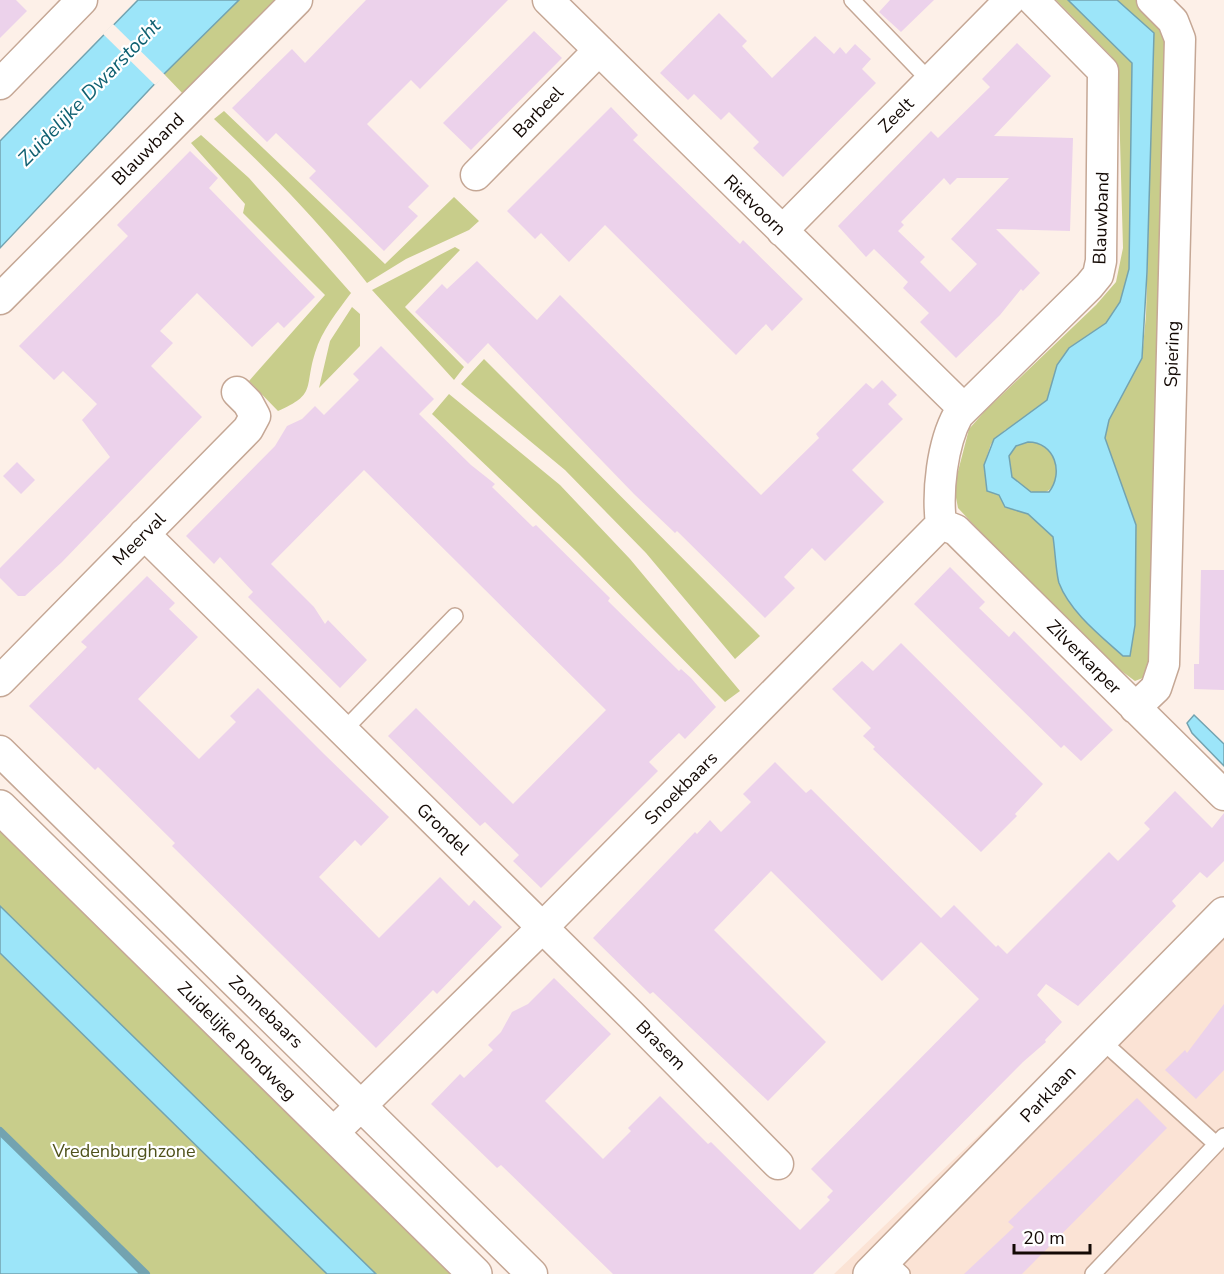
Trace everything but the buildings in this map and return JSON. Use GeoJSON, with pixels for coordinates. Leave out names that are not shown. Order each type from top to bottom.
{"type":"FeatureCollection","features":[{"type":"Feature","properties":{"kind":"main road","name":"Zuidelijke Rondweg"},"geometry":{"type":"LineString","coordinates":[[0,807],[475,1274]]}},
{"type":"Feature","properties":{"kind":"main road","name":"Parklaan"},"geometry":{"type":"LineString","coordinates":[[886,1269],[1101,1040],[1224,914]]}},
{"type":"Feature","properties":{"kind":"street"},"geometry":{"type":"LineString","coordinates":[[0,84],[82,0]]}},
{"type":"Feature","properties":{"kind":"street","name":"Blauwband"},"geometry":{"type":"LineString","coordinates":[[0,299],[297,0]]}},
{"type":"Feature","properties":{"kind":"street","name":"Rietvoorn"},"geometry":{"type":"LineString","coordinates":[[548,0],[964,409]]}},
{"type":"Feature","properties":{"kind":"street","name":"Zeelt"},"geometry":{"type":"LineString","coordinates":[[782,231],[1010,0]]}},
{"type":"Feature","properties":{"kind":"street","name":"Blauwband"},"geometry":{"type":"LineString","coordinates":[[964,409],[1089,286],[1098,274],[1101,261],[1103,70],[1033,0]]}},
{"type":"Feature","properties":{"kind":"street","name":"Spiering"},"geometry":{"type":"LineString","coordinates":[[1135,708],[1156,688],[1164,664],[1180,39],[1173,21],[1152,0]]}},
{"type":"Feature","properties":{"kind":"street","name":"Barbeel"},"geometry":{"type":"LineString","coordinates":[[476,175],[599,50]]}},
{"type":"Feature","properties":{"kind":"street","name":"Meerval"},"geometry":{"type":"LineString","coordinates":[[0,681],[248,429],[255,416],[248,403],[237,392]]}},
{"type":"Feature","properties":{"kind":"street"},"geometry":{"type":"LineString","coordinates":[[941,524],[938,498],[949,442],[953,423],[964,409]]}},
{"type":"Feature","properties":{"kind":"street","name":"Zilverkarper"},"geometry":{"type":"LineString","coordinates":[[941,524],[956,530],[1224,795]]}},
{"type":"Feature","properties":{"kind":"street","name":"Snoekbaars"},"geometry":{"type":"LineString","coordinates":[[332,1134],[543,928],[941,524]]}},
{"type":"Feature","properties":{"kind":"street","name":"Grondel"},"geometry":{"type":"LineString","coordinates":[[144,534],[543,928]]}},
{"type":"Feature","properties":{"kind":"street","name":"Zonnebaars"},"geometry":{"type":"LineString","coordinates":[[0,751],[532,1274]]}},
{"type":"Feature","properties":{"kind":"street","name":"Brasem"},"geometry":{"type":"LineString","coordinates":[[543,928],[778,1164]]}},
{"type":"Feature","properties":{"kind":"lane"},"geometry":{"type":"LineString","coordinates":[[852,0],[930,81]]}},
{"type":"Feature","properties":{"kind":"lane"},"geometry":{"type":"LineString","coordinates":[[344,730],[455,616]]}},
{"type":"Feature","properties":{"kind":"lane"},"geometry":{"type":"LineString","coordinates":[[1093,1274],[1220,1140],[1101,1040]]}},
{"type":"Feature","properties":{"kind":"shaded area"},"geometry":{"type":"Polygon","coordinates":[[[1224,901],[1224,1274],[834,1274],[1224,901]]]}},
{"type":"Feature","properties":{"kind":"green space"},"geometry":{"type":"Polygon","coordinates":[[[239,0],[282,0],[186,97],[164,74],[239,0]]]}},
{"type":"Feature","properties":{"kind":"green space"},"geometry":{"type":"Polygon","coordinates":[[[1056,0],[1068,0],[1133,63],[1129,269],[1120,302],[1106,323],[1069,348],[1057,365],[1047,400],[1024,420],[1005,430],[991,444],[984,465],[987,491],[999,495],[1005,507],[1028,514],[1053,537],[1059,582],[1094,630],[1123,656],[1136,525],[1105,439],[1109,420],[1142,358],[1146,315],[1154,33],[1117,0],[1139,0],[1167,28],[1155,665],[1148,676],[1135,681],[1089,647],[958,508],[954,487],[969,429],[1096,305],[1116,282],[1123,248],[1118,68],[1111,56],[1056,0]]]}},
{"type":"Feature","properties":{"kind":"green space"},"geometry":{"type":"Polygon","coordinates":[[[224,111],[385,264],[454,197],[479,221],[469,230],[406,259],[367,283],[294,198],[214,119],[224,111]]]}},
{"type":"Feature","properties":{"kind":"green space"},"geometry":{"type":"Polygon","coordinates":[[[201,135],[249,178],[351,293],[322,337],[315,353],[304,394],[299,400],[278,411],[249,381],[325,295],[243,213],[245,204],[191,143],[201,135]]]}},
{"type":"Feature","properties":{"kind":"green space"},"geometry":{"type":"Polygon","coordinates":[[[455,247],[460,250],[405,307],[464,367],[454,380],[372,290],[455,247]]]}},
{"type":"Feature","properties":{"kind":"green space"},"geometry":{"type":"Polygon","coordinates":[[[352,307],[360,314],[360,346],[319,388],[330,341],[352,307]]]}},
{"type":"Feature","properties":{"kind":"green space"},"geometry":{"type":"Polygon","coordinates":[[[484,359],[760,636],[735,659],[646,553],[565,470],[461,384],[484,359]]]}},
{"type":"Feature","properties":{"kind":"green space"},"geometry":{"type":"Polygon","coordinates":[[[449,394],[560,485],[630,559],[740,691],[725,702],[577,552],[432,414],[449,394]]]}},
{"type":"Feature","properties":{"kind":"green space"},"geometry":{"type":"Polygon","coordinates":[[[1028,442],[1043,446],[1052,455],[1057,467],[1056,479],[1051,488],[1042,493],[1029,490],[1012,477],[1009,456],[1015,446],[1028,442]]]}},
{"type":"Feature","properties":{"kind":"green space","name":"Vredenburghzone"},"geometry":{"type":"Polygon","coordinates":[[[0,828],[459,1274],[0,1274],[0,828]]]}},
{"type":"Feature","properties":{"kind":"water","name":"Zuidelijke Dwarstocht"},"geometry":{"type":"Polygon","coordinates":[[[138,0],[239,0],[164,74],[0,248],[0,141],[138,0]]]}},
{"type":"Feature","properties":{"kind":"water"},"geometry":{"type":"Polygon","coordinates":[[[1068,0],[1117,0],[1154,33],[1147,272],[1142,358],[1109,420],[1105,438],[1136,525],[1135,625],[1130,656],[1123,656],[1078,614],[1064,594],[1058,579],[1053,537],[1028,514],[1005,507],[999,495],[987,491],[984,465],[994,439],[1047,400],[1057,365],[1069,348],[1106,323],[1120,302],[1129,269],[1132,63],[1068,0]],[[1028,442],[1016,446],[1009,456],[1012,477],[1031,492],[1049,492],[1054,484],[1056,468],[1050,453],[1037,443],[1028,442]]]}},
{"type":"Feature","properties":{"kind":"water"},"geometry":{"type":"Polygon","coordinates":[[[1194,715],[1224,744],[1224,766],[1192,733],[1187,723],[1194,715]]]}},
{"type":"Feature","properties":{"kind":"water"},"geometry":{"type":"Polygon","coordinates":[[[0,906],[376,1274],[327,1274],[0,953],[0,906]]]}},
{"type":"Feature","properties":{"kind":"water"},"geometry":{"type":"Polygon","coordinates":[[[0,1133],[140,1274],[0,1274],[0,1133]]]}},
{"type":"Feature","properties":{"kind":"pier"},"geometry":{"type":"Polygon","coordinates":[[[113,24],[165,75],[155,85],[103,34],[113,24]]]}},
{"type":"Feature","properties":{"kind":"waterway"},"geometry":{"type":"LineString","coordinates":[[0,1131],[146,1274]]}}]}
